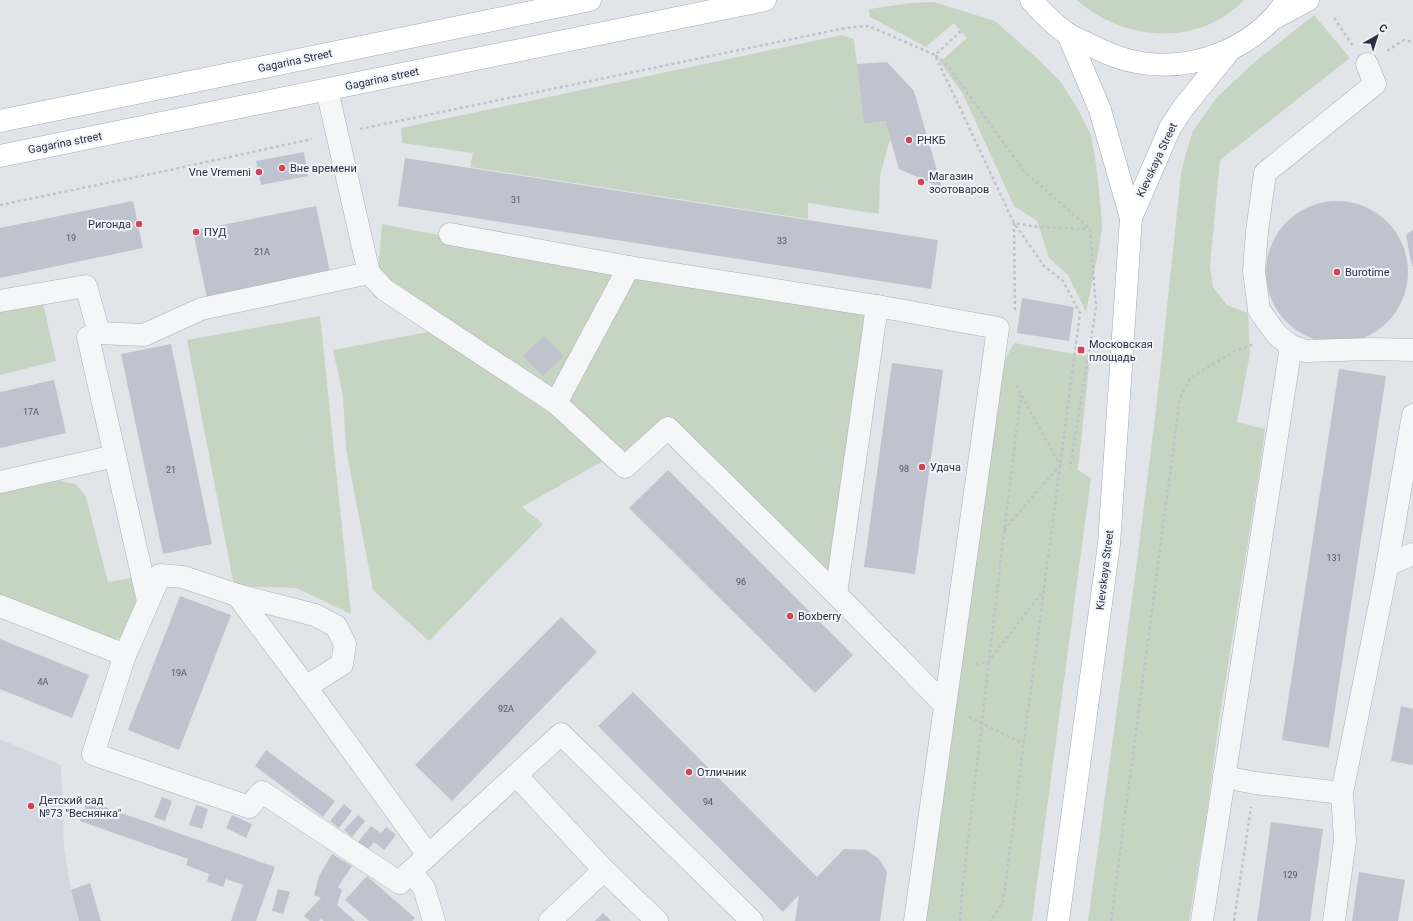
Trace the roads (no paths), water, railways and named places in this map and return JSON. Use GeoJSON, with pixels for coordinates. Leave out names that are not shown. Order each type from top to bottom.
{"type":"FeatureCollection","features":[{"type":"Feature","properties":{"kind":"main road","name":"Gagarina Street"},"geometry":{"type":"LineString","coordinates":[[0,121],[590,0]]}},
{"type":"Feature","properties":{"kind":"main road","name":"Gagarina street"},"geometry":{"type":"LineString","coordinates":[[0,156],[765,0]]}},
{"type":"Feature","properties":{"kind":"main road"},"geometry":{"type":"LineString","coordinates":[[1022,0],[1037,6],[1068,34],[1117,57],[1136,62],[1155,64],[1194,62],[1231,49],[1253,36],[1272,19],[1287,0]]}},
{"type":"Feature","properties":{"kind":"main road"},"geometry":{"type":"LineString","coordinates":[[1272,19],[1308,0]]}},
{"type":"Feature","properties":{"kind":"main road","name":"Kievskaya Street"},"geometry":{"type":"LineString","coordinates":[[1068,34],[1100,110],[1131,218]]}},
{"type":"Feature","properties":{"kind":"main road","name":"Kievskaya Street"},"geometry":{"type":"LineString","coordinates":[[1058,921],[1109,544],[1131,218],[1170,128],[1183,108],[1231,49]]}},
{"type":"Feature","properties":{"kind":"lane"},"geometry":{"type":"LineString","coordinates":[[1367,64],[1375,84],[1265,173],[1257,231],[1254,271],[1259,310],[1284,340],[1306,351],[1373,349],[1413,350]]}},
{"type":"Feature","properties":{"kind":"lane"},"geometry":{"type":"LineString","coordinates":[[327,90],[369,273],[385,290],[556,403],[625,466],[668,428],[836,594],[945,705]]}},
{"type":"Feature","properties":{"kind":"lane"},"geometry":{"type":"LineString","coordinates":[[450,234],[629,267],[877,306],[998,328],[915,921]]}},
{"type":"Feature","properties":{"kind":"lane"},"geometry":{"type":"LineString","coordinates":[[556,403],[629,267]]}},
{"type":"Feature","properties":{"kind":"lane"},"geometry":{"type":"LineString","coordinates":[[369,273],[201,309],[144,335],[99,333],[88,337],[115,456],[151,572],[148,601],[125,655],[93,754],[249,807],[262,792],[400,883],[428,855],[561,734],[752,921]]}},
{"type":"Feature","properties":{"kind":"lane"},"geometry":{"type":"LineString","coordinates":[[0,301],[86,286],[99,333]]}},
{"type":"Feature","properties":{"kind":"lane"},"geometry":{"type":"LineString","coordinates":[[836,594],[877,306]]}},
{"type":"Feature","properties":{"kind":"lane"},"geometry":{"type":"LineString","coordinates":[[1202,921],[1224,777],[1284,340]]}},
{"type":"Feature","properties":{"kind":"lane"},"geometry":{"type":"LineString","coordinates":[[1334,921],[1345,840],[1342,793],[1387,565],[1413,415]]}},
{"type":"Feature","properties":{"kind":"lane"},"geometry":{"type":"LineString","coordinates":[[0,482],[115,456]]}},
{"type":"Feature","properties":{"kind":"lane"},"geometry":{"type":"LineString","coordinates":[[1387,565],[1413,554]]}},
{"type":"Feature","properties":{"kind":"lane"},"geometry":{"type":"LineString","coordinates":[[151,572],[183,577],[237,595],[315,615],[336,626],[345,644],[342,664],[306,687]]}},
{"type":"Feature","properties":{"kind":"lane"},"geometry":{"type":"LineString","coordinates":[[237,595],[428,855]]}},
{"type":"Feature","properties":{"kind":"lane"},"geometry":{"type":"LineString","coordinates":[[0,606],[125,655]]}},
{"type":"Feature","properties":{"kind":"lane"},"geometry":{"type":"LineString","coordinates":[[516,775],[604,870],[657,921]]}},
{"type":"Feature","properties":{"kind":"lane"},"geometry":{"type":"LineString","coordinates":[[1224,777],[1254,783],[1342,793]]}},
{"type":"Feature","properties":{"kind":"lane"},"geometry":{"type":"LineString","coordinates":[[550,921],[604,870]]}},
{"type":"Feature","properties":{"kind":"lane"},"geometry":{"type":"LineString","coordinates":[[411,872],[424,888],[434,921]]}},
{"type":"Feature","properties":{"kind":"place","name":"РНКБ"},"geometry":{"type":"Point","coordinates":[909,140]}},
{"type":"Feature","properties":{"kind":"place","name":"Вне времени"},"geometry":{"type":"Point","coordinates":[282,168]}},
{"type":"Feature","properties":{"kind":"place","name":"Vne Vremeni"},"geometry":{"type":"Point","coordinates":[259,172]}},
{"type":"Feature","properties":{"kind":"place","name":"Магазин зоотоваров"},"geometry":{"type":"Point","coordinates":[921,182]}},
{"type":"Feature","properties":{"kind":"place","name":"Ригонда"},"geometry":{"type":"Point","coordinates":[139,224]}},
{"type":"Feature","properties":{"kind":"place","name":"ПУД"},"geometry":{"type":"Point","coordinates":[196,232]}},
{"type":"Feature","properties":{"kind":"place","name":"Burotime"},"geometry":{"type":"Point","coordinates":[1337,272]}},
{"type":"Feature","properties":{"kind":"place","name":"Московская площадь"},"geometry":{"type":"Point","coordinates":[1081,350]}},
{"type":"Feature","properties":{"kind":"place","name":"Удача"},"geometry":{"type":"Point","coordinates":[922,467]}},
{"type":"Feature","properties":{"kind":"place","name":"Boxberry"},"geometry":{"type":"Point","coordinates":[790,616]}},
{"type":"Feature","properties":{"kind":"place","name":"Отличник"},"geometry":{"type":"Point","coordinates":[689,772]}},
{"type":"Feature","properties":{"kind":"place","name":"Детский сад №73 \"Веснянка\""},"geometry":{"type":"Point","coordinates":[31,806]}}]}
